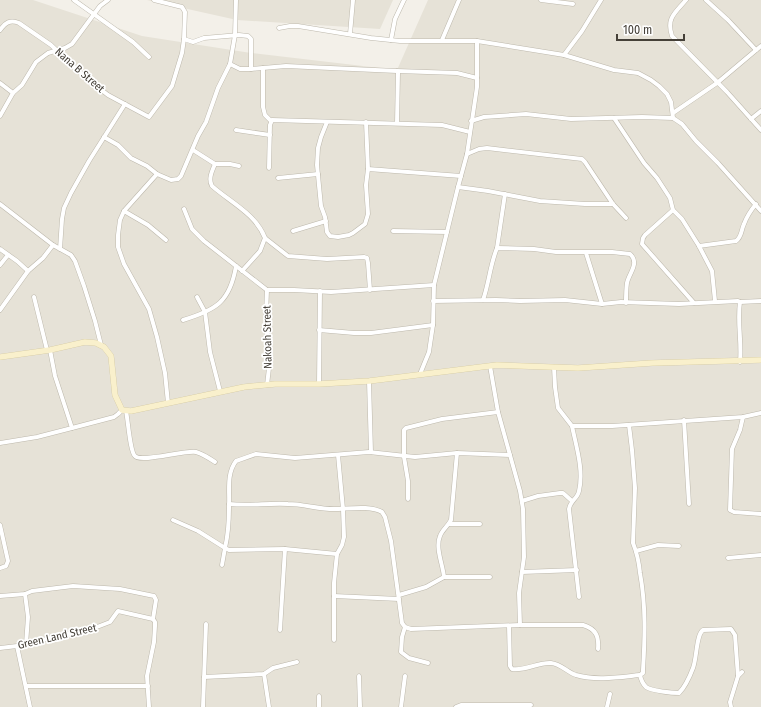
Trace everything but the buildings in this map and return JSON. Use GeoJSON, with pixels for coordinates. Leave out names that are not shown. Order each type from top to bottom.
{"type":"FeatureCollection","features":[{"type":"Feature","properties":{"kind":"street"},"geometry":{"type":"LineString","coordinates":[[74,0],[133,42],[149,57]]}},
{"type":"Feature","properties":{"kind":"street"},"geometry":{"type":"LineString","coordinates":[[0,116],[13,93],[22,85],[36,62],[48,53],[65,48],[72,44],[94,14],[108,0]]}},
{"type":"Feature","properties":{"kind":"street"},"geometry":{"type":"LineString","coordinates":[[154,0],[182,7],[185,12],[184,40],[193,42],[204,38],[235,35],[243,35],[252,39],[252,69]]}},
{"type":"Feature","properties":{"kind":"street"},"geometry":{"type":"LineString","coordinates":[[104,137],[118,145],[131,158],[147,166],[157,174],[171,180],[178,179],[181,176],[198,136],[206,122],[218,88],[230,64],[235,35],[236,0]]}},
{"type":"Feature","properties":{"kind":"street"},"geometry":{"type":"LineString","coordinates":[[350,34],[353,0]]}},
{"type":"Feature","properties":{"kind":"street"},"geometry":{"type":"LineString","coordinates":[[391,40],[395,19],[404,0]]}},
{"type":"Feature","properties":{"kind":"street"},"geometry":{"type":"LineString","coordinates":[[442,40],[459,0]]}},
{"type":"Feature","properties":{"kind":"street"},"geometry":{"type":"LineString","coordinates":[[541,0],[572,4]]}},
{"type":"Feature","properties":{"kind":"street"},"geometry":{"type":"LineString","coordinates":[[564,55],[582,31],[601,0]]}},
{"type":"Feature","properties":{"kind":"street"},"geometry":{"type":"LineString","coordinates":[[686,0],[670,19],[672,36],[761,130]]}},
{"type":"Feature","properties":{"kind":"street"},"geometry":{"type":"LineString","coordinates":[[706,0],[728,20],[756,50]]}},
{"type":"Feature","properties":{"kind":"street","name":"Nana B Street"},"geometry":{"type":"LineString","coordinates":[[0,30],[4,24],[11,21],[19,23],[51,45],[86,78],[108,95],[146,117],[150,116],[172,86],[182,53],[184,40]]}},
{"type":"Feature","properties":{"kind":"street"},"geometry":{"type":"LineString","coordinates":[[279,28],[284,26],[298,26],[391,40],[477,41],[564,55],[614,70],[638,73],[645,76],[667,94],[671,102],[673,118]]}},
{"type":"Feature","properties":{"kind":"street"},"geometry":{"type":"LineString","coordinates":[[420,374],[429,352],[433,325],[434,285],[467,154],[477,78],[477,41]]}},
{"type":"Feature","properties":{"kind":"street"},"geometry":{"type":"LineString","coordinates":[[673,113],[718,83],[761,46]]}},
{"type":"Feature","properties":{"kind":"street"},"geometry":{"type":"LineString","coordinates":[[230,64],[240,69],[286,66],[457,73],[477,78]]}},
{"type":"Feature","properties":{"kind":"street"},"geometry":{"type":"LineString","coordinates":[[264,68],[263,107],[265,115],[271,121],[366,122],[442,125],[470,132]]}},
{"type":"Feature","properties":{"kind":"street"},"geometry":{"type":"LineString","coordinates":[[396,71],[398,73],[397,123]]}},
{"type":"Feature","properties":{"kind":"street"},"geometry":{"type":"LineString","coordinates":[[0,83],[13,93]]}},
{"type":"Feature","properties":{"kind":"street"},"geometry":{"type":"LineString","coordinates":[[60,249],[64,208],[71,193],[125,104]]}},
{"type":"Feature","properties":{"kind":"street"},"geometry":{"type":"LineString","coordinates":[[751,119],[761,111]]}},
{"type":"Feature","properties":{"kind":"street"},"geometry":{"type":"LineString","coordinates":[[471,121],[484,117],[526,114],[571,119],[642,117],[673,118],[682,124],[761,210]]}},
{"type":"Feature","properties":{"kind":"street"},"geometry":{"type":"LineString","coordinates":[[614,118],[644,163],[657,178],[670,198],[673,210],[682,219],[700,246],[711,268],[715,301]]}},
{"type":"Feature","properties":{"kind":"street"},"geometry":{"type":"LineString","coordinates":[[269,168],[271,121]]}},
{"type":"Feature","properties":{"kind":"street"},"geometry":{"type":"LineString","coordinates":[[327,122],[322,132],[318,148],[318,174],[321,206],[326,220],[327,232],[333,237],[353,233],[365,224],[368,214],[366,186],[368,169],[366,122]]}},
{"type":"Feature","properties":{"kind":"street"},"geometry":{"type":"LineString","coordinates":[[236,130],[270,135]]}},
{"type":"Feature","properties":{"kind":"street"},"geometry":{"type":"LineString","coordinates":[[467,154],[479,149],[487,148],[582,160],[585,162],[613,204],[626,218]]}},
{"type":"Feature","properties":{"kind":"street"},"geometry":{"type":"LineString","coordinates":[[193,150],[215,164],[240,166]]}},
{"type":"Feature","properties":{"kind":"street"},"geometry":{"type":"LineString","coordinates":[[215,164],[210,178],[212,186],[260,226],[265,238],[288,256],[328,259],[367,258],[370,290]]}},
{"type":"Feature","properties":{"kind":"street"},"geometry":{"type":"LineString","coordinates":[[368,169],[461,176]]}},
{"type":"Feature","properties":{"kind":"street"},"geometry":{"type":"LineString","coordinates":[[157,174],[124,211],[120,220],[118,247],[124,264],[149,309],[165,373],[168,403]]}},
{"type":"Feature","properties":{"kind":"street"},"geometry":{"type":"LineString","coordinates":[[278,178],[318,174]]}},
{"type":"Feature","properties":{"kind":"street"},"geometry":{"type":"LineString","coordinates":[[458,187],[540,201],[613,204]]}},
{"type":"Feature","properties":{"kind":"street"},"geometry":{"type":"LineString","coordinates":[[483,300],[488,287],[493,258],[497,248],[505,194]]}},
{"type":"Feature","properties":{"kind":"street"},"geometry":{"type":"LineString","coordinates":[[0,204],[53,245],[71,255],[75,261],[92,309],[101,345]]}},
{"type":"Feature","properties":{"kind":"street"},"geometry":{"type":"LineString","coordinates":[[700,246],[736,241],[739,239],[743,225],[750,211],[756,204]]}},
{"type":"Feature","properties":{"kind":"street"},"geometry":{"type":"LineString","coordinates":[[184,209],[196,234],[267,290],[370,290],[434,285]]}},
{"type":"Feature","properties":{"kind":"street"},"geometry":{"type":"LineString","coordinates":[[673,210],[645,235],[642,244],[694,303]]}},
{"type":"Feature","properties":{"kind":"street"},"geometry":{"type":"LineString","coordinates":[[124,211],[148,225],[166,240]]}},
{"type":"Feature","properties":{"kind":"street"},"geometry":{"type":"LineString","coordinates":[[293,230],[326,220]]}},
{"type":"Feature","properties":{"kind":"street"},"geometry":{"type":"LineString","coordinates":[[393,231],[447,232]]}},
{"type":"Feature","properties":{"kind":"street"},"geometry":{"type":"LineString","coordinates":[[242,271],[260,251],[265,238]]}},
{"type":"Feature","properties":{"kind":"street"},"geometry":{"type":"LineString","coordinates":[[0,310],[28,271],[43,258],[53,245]]}},
{"type":"Feature","properties":{"kind":"street"},"geometry":{"type":"LineString","coordinates":[[497,248],[586,253],[624,252],[632,256],[635,264],[627,284],[626,303]]}},
{"type":"Feature","properties":{"kind":"street"},"geometry":{"type":"LineString","coordinates":[[0,249],[28,271]]}},
{"type":"Feature","properties":{"kind":"street"},"geometry":{"type":"LineString","coordinates":[[586,253],[602,304]]}},
{"type":"Feature","properties":{"kind":"street"},"geometry":{"type":"LineString","coordinates":[[0,265],[8,255]]}},
{"type":"Feature","properties":{"kind":"street"},"geometry":{"type":"LineString","coordinates":[[183,320],[205,312],[222,302],[227,296],[231,287],[236,266]]}},
{"type":"Feature","properties":{"kind":"street","name":"Nakoah Street"},"geometry":{"type":"LineString","coordinates":[[267,290],[266,315],[269,368],[267,385]]}},
{"type":"Feature","properties":{"kind":"street"},"geometry":{"type":"LineString","coordinates":[[319,384],[320,291]]}},
{"type":"Feature","properties":{"kind":"street"},"geometry":{"type":"LineString","coordinates":[[34,297],[48,350],[72,428]]}},
{"type":"Feature","properties":{"kind":"street"},"geometry":{"type":"LineString","coordinates":[[197,297],[205,312],[210,352],[220,391]]}},
{"type":"Feature","properties":{"kind":"street"},"geometry":{"type":"LineString","coordinates":[[433,301],[565,300],[602,304],[761,301]]}},
{"type":"Feature","properties":{"kind":"street"},"geometry":{"type":"LineString","coordinates":[[740,302],[740,362]]}},
{"type":"Feature","properties":{"kind":"street"},"geometry":{"type":"LineString","coordinates":[[319,330],[371,333],[433,325]]}},
{"type":"Feature","properties":{"kind":"street"},"geometry":{"type":"LineString","coordinates":[[0,357],[48,350],[86,342],[101,345],[111,356],[115,396],[124,411],[134,455],[137,458],[149,458],[196,452],[215,462]]}},
{"type":"Feature","properties":{"kind":"street"},"geometry":{"type":"LineString","coordinates":[[0,443],[37,437],[72,428],[114,417],[124,411],[136,411],[220,391],[267,385],[369,381],[490,366],[520,365],[605,367],[652,363],[740,362],[761,360]]}},
{"type":"Feature","properties":{"kind":"street"},"geometry":{"type":"LineString","coordinates":[[490,366],[498,412],[522,500],[524,540],[519,593],[520,626]]}},
{"type":"Feature","properties":{"kind":"street"},"geometry":{"type":"LineString","coordinates":[[554,367],[558,408],[572,426],[580,471],[579,493],[572,500],[569,509],[579,597]]}},
{"type":"Feature","properties":{"kind":"street"},"geometry":{"type":"LineString","coordinates":[[369,381],[371,452]]}},
{"type":"Feature","properties":{"kind":"street"},"geometry":{"type":"LineString","coordinates":[[408,499],[408,481],[404,456],[403,434],[406,428],[442,419],[498,412]]}},
{"type":"Feature","properties":{"kind":"street"},"geometry":{"type":"LineString","coordinates":[[572,426],[629,425],[743,417],[761,412]]}},
{"type":"Feature","properties":{"kind":"street"},"geometry":{"type":"LineString","coordinates":[[743,417],[740,430],[732,449],[730,510],[734,512],[761,514]]}},
{"type":"Feature","properties":{"kind":"street"},"geometry":{"type":"LineString","coordinates":[[684,420],[689,504]]}},
{"type":"Feature","properties":{"kind":"street"},"geometry":{"type":"LineString","coordinates":[[629,425],[635,488],[633,543],[636,551],[643,590],[646,630],[643,673],[640,675]]}},
{"type":"Feature","properties":{"kind":"street"},"geometry":{"type":"LineString","coordinates":[[222,565],[225,548],[230,482],[233,466],[239,459],[256,454],[295,458],[371,452],[404,456],[457,453],[510,454]]}},
{"type":"Feature","properties":{"kind":"street"},"geometry":{"type":"LineString","coordinates":[[444,577],[439,539],[441,533],[449,524],[453,509],[457,453]]}},
{"type":"Feature","properties":{"kind":"street"},"geometry":{"type":"LineString","coordinates":[[334,640],[334,596],[337,554],[344,537],[338,455]]}},
{"type":"Feature","properties":{"kind":"street"},"geometry":{"type":"LineString","coordinates":[[522,500],[538,496],[563,493],[572,500]]}},
{"type":"Feature","properties":{"kind":"street"},"geometry":{"type":"LineString","coordinates":[[229,504],[287,504],[327,509],[380,510],[384,513],[391,541],[402,623],[405,627],[411,629],[583,625],[590,627],[596,633],[598,638],[598,649]]}},
{"type":"Feature","properties":{"kind":"street"},"geometry":{"type":"LineString","coordinates":[[173,520],[198,531],[229,550],[285,549],[337,554]]}},
{"type":"Feature","properties":{"kind":"street"},"geometry":{"type":"LineString","coordinates":[[449,524],[480,524]]}},
{"type":"Feature","properties":{"kind":"street"},"geometry":{"type":"LineString","coordinates":[[0,525],[8,561],[6,566],[0,568]]}},
{"type":"Feature","properties":{"kind":"street"},"geometry":{"type":"LineString","coordinates":[[636,551],[658,545],[679,546]]}},
{"type":"Feature","properties":{"kind":"street"},"geometry":{"type":"LineString","coordinates":[[280,630],[285,549]]}},
{"type":"Feature","properties":{"kind":"street"},"geometry":{"type":"LineString","coordinates":[[728,558],[761,555]]}},
{"type":"Feature","properties":{"kind":"street"},"geometry":{"type":"LineString","coordinates":[[522,572],[577,570]]}},
{"type":"Feature","properties":{"kind":"street"},"geometry":{"type":"LineString","coordinates":[[334,596],[399,597],[426,587],[444,577],[490,577]]}},
{"type":"Feature","properties":{"kind":"street"},"geometry":{"type":"LineString","coordinates":[[0,596],[26,594],[32,591],[73,586],[120,589],[154,596],[156,600],[153,619],[155,622],[154,642],[148,671],[149,707]]}},
{"type":"Feature","properties":{"kind":"street"},"geometry":{"type":"LineString","coordinates":[[26,594],[28,617],[26,644]]}},
{"type":"Feature","properties":{"kind":"street","name":"Green Land Street"},"geometry":{"type":"LineString","coordinates":[[0,648],[17,646],[97,628],[111,621],[118,611],[121,610],[153,619]]}},
{"type":"Feature","properties":{"kind":"street"},"geometry":{"type":"LineString","coordinates":[[203,707],[206,624]]}},
{"type":"Feature","properties":{"kind":"street"},"geometry":{"type":"LineString","coordinates":[[509,626],[510,666],[512,669],[553,663],[571,673],[588,677],[602,678],[640,675]]}},
{"type":"Feature","properties":{"kind":"street"},"geometry":{"type":"LineString","coordinates":[[405,627],[402,637],[401,652],[409,658],[428,663]]}},
{"type":"Feature","properties":{"kind":"street"},"geometry":{"type":"LineString","coordinates":[[640,675],[645,686],[649,689],[679,692],[693,668],[697,654],[700,632],[703,630],[731,629],[735,634],[738,676],[730,702],[731,707]]}},
{"type":"Feature","properties":{"kind":"street"},"geometry":{"type":"LineString","coordinates":[[17,646],[30,707]]}},
{"type":"Feature","properties":{"kind":"street"},"geometry":{"type":"LineString","coordinates":[[204,677],[264,674],[273,668],[297,662]]}},
{"type":"Feature","properties":{"kind":"street"},"geometry":{"type":"LineString","coordinates":[[738,676],[742,672]]}},
{"type":"Feature","properties":{"kind":"street"},"geometry":{"type":"LineString","coordinates":[[264,674],[269,707]]}},
{"type":"Feature","properties":{"kind":"street"},"geometry":{"type":"LineString","coordinates":[[359,676],[360,707]]}},
{"type":"Feature","properties":{"kind":"street"},"geometry":{"type":"LineString","coordinates":[[401,707],[405,676]]}},
{"type":"Feature","properties":{"kind":"street"},"geometry":{"type":"LineString","coordinates":[[26,686],[148,686]]}},
{"type":"Feature","properties":{"kind":"street"},"geometry":{"type":"LineString","coordinates":[[607,707],[610,694]]}},
{"type":"Feature","properties":{"kind":"street"},"geometry":{"type":"LineString","coordinates":[[318,696],[319,707]]}},
{"type":"Feature","properties":{"kind":"street"},"geometry":{"type":"LineString","coordinates":[[456,707],[461,705],[531,706]]}},
{"type":"Feature","properties":{"kind":"shaded area"},"geometry":{"type":"Polygon","coordinates":[[[0,0],[33,0],[142,36],[251,53],[397,70],[428,0],[761,0],[761,707],[0,707],[0,0]]]}},
{"type":"Feature","properties":{"kind":"shaded area"},"geometry":{"type":"Polygon","coordinates":[[[147,0],[393,0],[380,29],[237,20],[147,0]]]}}]}
